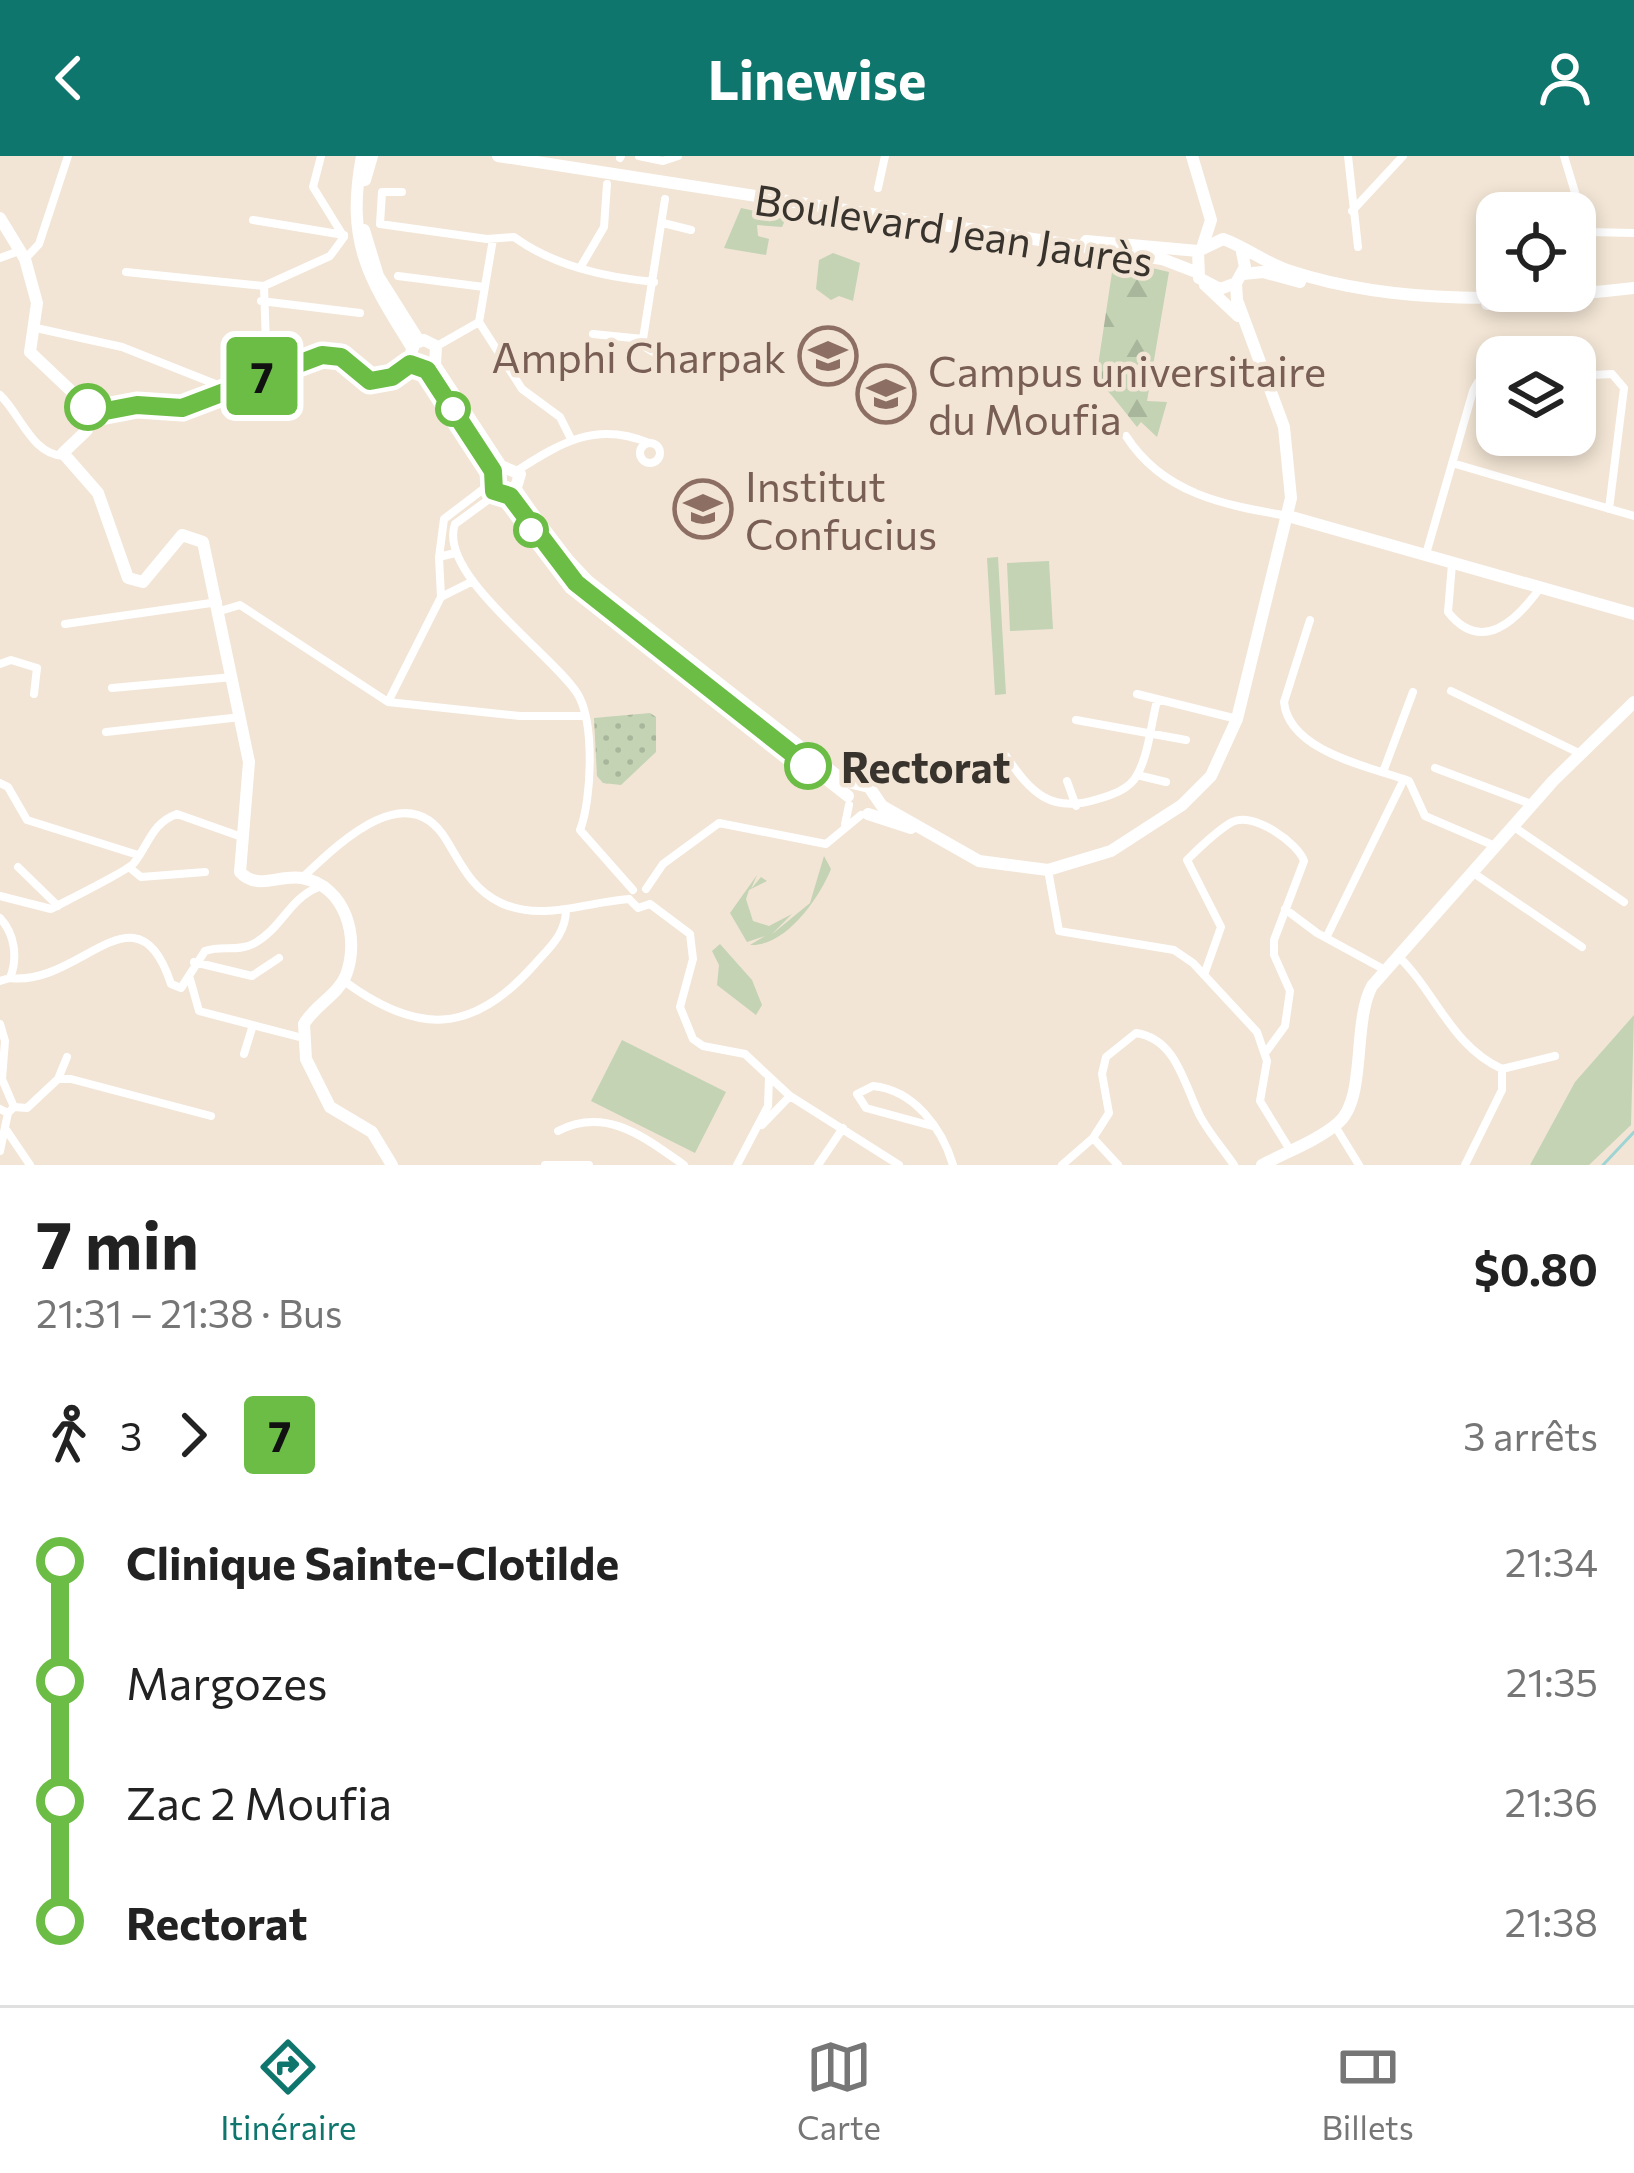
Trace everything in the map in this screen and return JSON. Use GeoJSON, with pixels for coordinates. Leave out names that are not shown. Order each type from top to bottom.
{"type":"FeatureCollection","features":[{"type":"Feature","properties":{"kind":"main road"},"geometry":{"type":"LineString","coordinates":[[362,156],[356,235],[371,282],[415,343],[436,346],[431,368],[503,487],[589,581],[851,796],[864,814],[929,833]]}},
{"type":"Feature","properties":{"kind":"main road"},"geometry":{"type":"LineString","coordinates":[[372,156],[363,188],[364,237],[378,276],[415,343],[410,364],[431,368]]}},
{"type":"Feature","properties":{"kind":"main road","name":"Boulevard Jean Jaurès"},"geometry":{"type":"LineString","coordinates":[[498,156],[1162,259],[1220,289],[1263,272],[1338,291],[1440,302],[1528,304],[1634,292]]}},
{"type":"Feature","properties":{"kind":"main road","name":"Boulevard Jean Jaurès"},"geometry":{"type":"LineString","coordinates":[[546,156],[591,168]]}},
{"type":"Feature","properties":{"kind":"main road"},"geometry":{"type":"LineString","coordinates":[[1192,156],[1211,224],[1201,248]]}},
{"type":"Feature","properties":{"kind":"main road","name":"Boulevard Jean Jaurès"},"geometry":{"type":"LineString","coordinates":[[629,174],[1008,230],[1201,248],[1216,239],[1311,277],[1405,291],[1634,292]]}},
{"type":"Feature","properties":{"kind":"main road"},"geometry":{"type":"LineString","coordinates":[[851,796],[869,787],[878,801],[980,861],[1048,870],[1111,851],[1197,793],[1223,757],[1237,719],[1288,516],[1286,436],[1249,328],[1239,279],[1239,248],[1206,199]]}},
{"type":"Feature","properties":{"kind":"main road"},"geometry":{"type":"LineString","coordinates":[[0,218],[23,255],[37,303],[30,352],[56,371],[90,414],[87,430],[64,456],[98,493],[128,578],[143,582],[174,540],[194,535],[208,555],[249,762],[237,860],[247,879],[302,878],[319,886],[348,915],[350,950],[344,981],[310,1014],[303,1038],[306,1059],[330,1107],[372,1132],[392,1165]]}},
{"type":"Feature","properties":{"kind":"main road","name":"Boulevard Jean Jaurès"},"geometry":{"type":"LineString","coordinates":[[1200,278],[1201,248]]}},
{"type":"Feature","properties":{"kind":"main road"},"geometry":{"type":"LineString","coordinates":[[1200,278],[1249,328]]}},
{"type":"Feature","properties":{"kind":"main road"},"geometry":{"type":"LineString","coordinates":[[503,487],[518,470]]}},
{"type":"Feature","properties":{"kind":"main road"},"geometry":{"type":"LineString","coordinates":[[503,487],[518,470]]}},
{"type":"Feature","properties":{"kind":"main road"},"geometry":{"type":"LineString","coordinates":[[1288,516],[1634,614]]}},
{"type":"Feature","properties":{"kind":"main road"},"geometry":{"type":"LineString","coordinates":[[1269,1163],[1335,1126],[1352,1100],[1363,1007],[1384,970],[1579,754],[1634,702]]}},
{"type":"Feature","properties":{"kind":"main road"},"geometry":{"type":"LineString","coordinates":[[864,814],[878,801]]}},
{"type":"Feature","properties":{"kind":"street"},"geometry":{"type":"LineString","coordinates":[[0,258],[23,255],[39,244],[68,156]]}},
{"type":"Feature","properties":{"kind":"street"},"geometry":{"type":"LineString","coordinates":[[321,156],[313,187],[344,235]]}},
{"type":"Feature","properties":{"kind":"street"},"geometry":{"type":"LineString","coordinates":[[639,156],[667,160],[678,156]]}},
{"type":"Feature","properties":{"kind":"street"},"geometry":{"type":"LineString","coordinates":[[878,188],[885,156]]}},
{"type":"Feature","properties":{"kind":"street"},"geometry":{"type":"LineString","coordinates":[[1348,156],[1358,247]]}},
{"type":"Feature","properties":{"kind":"street"},"geometry":{"type":"LineString","coordinates":[[1351,212],[1403,156]]}},
{"type":"Feature","properties":{"kind":"street"},"geometry":{"type":"LineString","coordinates":[[1564,156],[1587,232],[1634,232]]}},
{"type":"Feature","properties":{"kind":"street"},"geometry":{"type":"LineString","coordinates":[[580,268],[604,227],[608,184]]}},
{"type":"Feature","properties":{"kind":"street"},"geometry":{"type":"LineString","coordinates":[[402,192],[382,192],[380,224],[493,239],[514,237],[538,254],[590,275],[653,283]]}},
{"type":"Feature","properties":{"kind":"street"},"geometry":{"type":"LineString","coordinates":[[660,356],[645,347],[643,338],[665,199]]}},
{"type":"Feature","properties":{"kind":"street"},"geometry":{"type":"LineString","coordinates":[[253,220],[344,235]]}},
{"type":"Feature","properties":{"kind":"street"},"geometry":{"type":"LineString","coordinates":[[663,223],[691,230]]}},
{"type":"Feature","properties":{"kind":"street"},"geometry":{"type":"LineString","coordinates":[[126,272],[264,286],[330,256],[344,235]]}},
{"type":"Feature","properties":{"kind":"street"},"geometry":{"type":"LineString","coordinates":[[493,239],[478,322],[522,389],[560,417],[570,437]]}},
{"type":"Feature","properties":{"kind":"street"},"geometry":{"type":"LineString","coordinates":[[398,276],[484,287]]}},
{"type":"Feature","properties":{"kind":"street"},"geometry":{"type":"LineString","coordinates":[[264,286],[267,375]]}},
{"type":"Feature","properties":{"kind":"street"},"geometry":{"type":"LineString","coordinates":[[261,301],[360,314]]}},
{"type":"Feature","properties":{"kind":"street"},"geometry":{"type":"LineString","coordinates":[[436,346],[478,322]]}},
{"type":"Feature","properties":{"kind":"street"},"geometry":{"type":"LineString","coordinates":[[36,328],[122,347],[229,390]]}},
{"type":"Feature","properties":{"kind":"street"},"geometry":{"type":"LineString","coordinates":[[592,334],[643,338]]}},
{"type":"Feature","properties":{"kind":"street"},"geometry":{"type":"LineString","coordinates":[[90,414],[137,405],[182,408],[322,355],[341,357],[376,381],[410,364]]}},
{"type":"Feature","properties":{"kind":"street"},"geometry":{"type":"LineString","coordinates":[[1596,375],[1612,374],[1624,388],[1609,508]]}},
{"type":"Feature","properties":{"kind":"street"},"geometry":{"type":"LineString","coordinates":[[1426,554],[1476,386]]}},
{"type":"Feature","properties":{"kind":"street"},"geometry":{"type":"LineString","coordinates":[[0,395],[18,412],[34,442],[64,456]]}},
{"type":"Feature","properties":{"kind":"street"},"geometry":{"type":"LineString","coordinates":[[518,470],[570,437],[595,431],[646,445]]}},
{"type":"Feature","properties":{"kind":"street"},"geometry":{"type":"LineString","coordinates":[[1126,436],[1134,452],[1187,493],[1288,516]]}},
{"type":"Feature","properties":{"kind":"street"},"geometry":{"type":"LineString","coordinates":[[1118,450],[1134,452]]}},
{"type":"Feature","properties":{"kind":"street"},"geometry":{"type":"LineString","coordinates":[[1453,464],[1634,516]]}},
{"type":"Feature","properties":{"kind":"street"},"geometry":{"type":"LineString","coordinates":[[503,487],[455,524],[455,553],[472,581],[579,695],[592,789],[580,830],[638,908],[650,904]]}},
{"type":"Feature","properties":{"kind":"street"},"geometry":{"type":"LineString","coordinates":[[442,597],[439,557],[444,519],[503,487]]}},
{"type":"Feature","properties":{"kind":"street"},"geometry":{"type":"LineString","coordinates":[[439,557],[455,553]]}},
{"type":"Feature","properties":{"kind":"street"},"geometry":{"type":"LineString","coordinates":[[1453,562],[1448,612],[1477,629],[1499,632],[1512,624],[1540,588]]}},
{"type":"Feature","properties":{"kind":"street"},"geometry":{"type":"LineString","coordinates":[[440,580],[453,590]]}},
{"type":"Feature","properties":{"kind":"street"},"geometry":{"type":"LineString","coordinates":[[388,702],[442,597],[472,581]]}},
{"type":"Feature","properties":{"kind":"street"},"geometry":{"type":"LineString","coordinates":[[65,624],[240,605],[388,702],[520,716],[582,716]]}},
{"type":"Feature","properties":{"kind":"street"},"geometry":{"type":"LineString","coordinates":[[1310,620],[1285,711],[1314,744],[1412,783],[1425,816],[1495,846]]}},
{"type":"Feature","properties":{"kind":"street"},"geometry":{"type":"LineString","coordinates":[[0,664],[10,659],[37,668],[34,694]]}},
{"type":"Feature","properties":{"kind":"street"},"geometry":{"type":"LineString","coordinates":[[112,688],[233,676]]}},
{"type":"Feature","properties":{"kind":"street"},"geometry":{"type":"LineString","coordinates":[[1450,691],[1579,754]]}},
{"type":"Feature","properties":{"kind":"street"},"geometry":{"type":"LineString","coordinates":[[1383,772],[1413,692]]}},
{"type":"Feature","properties":{"kind":"street"},"geometry":{"type":"LineString","coordinates":[[1137,694],[1237,719]]}},
{"type":"Feature","properties":{"kind":"street"},"geometry":{"type":"LineString","coordinates":[[1006,756],[1033,794],[1076,806],[1110,795],[1137,775],[1157,700]]}},
{"type":"Feature","properties":{"kind":"street"},"geometry":{"type":"LineString","coordinates":[[106,732],[241,717]]}},
{"type":"Feature","properties":{"kind":"street"},"geometry":{"type":"LineString","coordinates":[[1076,720],[1186,740]]}},
{"type":"Feature","properties":{"kind":"street"},"geometry":{"type":"LineString","coordinates":[[1435,768],[1532,805]]}},
{"type":"Feature","properties":{"kind":"street"},"geometry":{"type":"LineString","coordinates":[[1137,775],[1166,782]]}},
{"type":"Feature","properties":{"kind":"street"},"geometry":{"type":"LineString","coordinates":[[1326,938],[1404,779]]}},
{"type":"Feature","properties":{"kind":"street"},"geometry":{"type":"LineString","coordinates":[[1067,781],[1076,806]]}},
{"type":"Feature","properties":{"kind":"street"},"geometry":{"type":"LineString","coordinates":[[0,783],[8,787],[27,820],[138,855]]}},
{"type":"Feature","properties":{"kind":"street"},"geometry":{"type":"LineString","coordinates":[[844,825],[851,796]]}},
{"type":"Feature","properties":{"kind":"street"},"geometry":{"type":"LineString","coordinates":[[302,878],[368,823],[410,813],[436,826],[464,872],[497,902],[538,912],[566,910],[646,889],[664,864],[719,823],[814,845],[826,844],[844,825],[864,814]]}},
{"type":"Feature","properties":{"kind":"street"},"geometry":{"type":"LineString","coordinates":[[0,896],[45,911],[58,906],[88,885],[130,868],[156,826],[177,814],[239,836]]}},
{"type":"Feature","properties":{"kind":"street"},"geometry":{"type":"LineString","coordinates":[[1204,975],[1220,927],[1187,860],[1234,821],[1258,825],[1299,849],[1303,866],[1274,950],[1288,1000],[1281,1038],[1265,1052]]}},
{"type":"Feature","properties":{"kind":"street"},"geometry":{"type":"LineString","coordinates":[[1513,826],[1624,902]]}},
{"type":"Feature","properties":{"kind":"street"},"geometry":{"type":"LineString","coordinates":[[18,866],[58,906]]}},
{"type":"Feature","properties":{"kind":"street"},"geometry":{"type":"LineString","coordinates":[[130,868],[141,878],[206,872]]}},
{"type":"Feature","properties":{"kind":"street"},"geometry":{"type":"LineString","coordinates":[[1048,870],[1053,920],[1059,931],[1174,950],[1257,1032],[1265,1052],[1261,1101],[1290,1150]]}},
{"type":"Feature","properties":{"kind":"street"},"geometry":{"type":"LineString","coordinates":[[1471,871],[1582,947]]}},
{"type":"Feature","properties":{"kind":"street"},"geometry":{"type":"LineString","coordinates":[[0,918],[13,941],[5,979],[56,972],[126,936],[157,947],[173,987],[181,988],[192,967],[215,947],[254,944],[283,919],[296,897],[319,886]]}},
{"type":"Feature","properties":{"kind":"street"},"geometry":{"type":"LineString","coordinates":[[646,889],[650,904],[690,934],[692,959],[680,1007],[688,1033],[704,1046],[746,1054],[787,1093],[899,1165]]}},
{"type":"Feature","properties":{"kind":"street"},"geometry":{"type":"LineString","coordinates":[[1286,909],[1384,970]]}},
{"type":"Feature","properties":{"kind":"street"},"geometry":{"type":"LineString","coordinates":[[344,981],[379,1009],[406,1018],[462,1016],[512,990],[560,936],[566,910]]}},
{"type":"Feature","properties":{"kind":"street"},"geometry":{"type":"LineString","coordinates":[[1397,955],[1429,987],[1468,1051],[1502,1069],[1555,1056]]}},
{"type":"Feature","properties":{"kind":"street"},"geometry":{"type":"LineString","coordinates":[[192,967],[252,976],[278,958]]}},
{"type":"Feature","properties":{"kind":"street"},"geometry":{"type":"LineString","coordinates":[[192,967],[196,1008],[303,1038]]}},
{"type":"Feature","properties":{"kind":"street"},"geometry":{"type":"LineString","coordinates":[[0,1024],[5,1041],[2,1079],[7,1110],[0,1151]]}},
{"type":"Feature","properties":{"kind":"street"},"geometry":{"type":"LineString","coordinates":[[244,1054],[253,1025]]}},
{"type":"Feature","properties":{"kind":"street"},"geometry":{"type":"LineString","coordinates":[[1062,1165],[1093,1138],[1109,1113],[1102,1074],[1106,1057],[1125,1038],[1142,1033],[1176,1062],[1201,1117],[1234,1165]]}},
{"type":"Feature","properties":{"kind":"street"},"geometry":{"type":"LineString","coordinates":[[7,1110],[32,1105],[58,1079],[68,1057]]}},
{"type":"Feature","properties":{"kind":"street"},"geometry":{"type":"LineString","coordinates":[[1465,1165],[1502,1090],[1502,1069]]}},
{"type":"Feature","properties":{"kind":"street"},"geometry":{"type":"LineString","coordinates":[[759,1127],[771,1096],[769,1076]]}},
{"type":"Feature","properties":{"kind":"street"},"geometry":{"type":"LineString","coordinates":[[58,1079],[211,1116]]}},
{"type":"Feature","properties":{"kind":"street"},"geometry":{"type":"LineString","coordinates":[[932,1126],[866,1108],[857,1094],[866,1086],[898,1091],[945,1138],[953,1165]]}},
{"type":"Feature","properties":{"kind":"street"},"geometry":{"type":"LineString","coordinates":[[771,1096],[787,1093]]}},
{"type":"Feature","properties":{"kind":"street"},"geometry":{"type":"LineString","coordinates":[[736,1165],[787,1093]]}},
{"type":"Feature","properties":{"kind":"street"},"geometry":{"type":"LineString","coordinates":[[558,1131],[588,1120],[611,1123],[653,1142],[684,1165]]}},
{"type":"Feature","properties":{"kind":"street"},"geometry":{"type":"LineString","coordinates":[[1335,1126],[1359,1165]]}},
{"type":"Feature","properties":{"kind":"street"},"geometry":{"type":"LineString","coordinates":[[818,1165],[843,1128]]}},
{"type":"Feature","properties":{"kind":"street"},"geometry":{"type":"LineString","coordinates":[[7,1131],[30,1165]]}},
{"type":"Feature","properties":{"kind":"street"},"geometry":{"type":"LineString","coordinates":[[1093,1138],[1118,1165]]}},
{"type":"Feature","properties":{"kind":"street"},"geometry":{"type":"LineString","coordinates":[[545,1165],[589,1165],[584,1150]]}},
{"type":"Feature","properties":{"kind":"green space"},"geometry":{"type":"Polygon","coordinates":[[[741,208],[786,218],[782,227],[757,225],[758,236],[769,239],[766,255],[724,248],[741,208]]]}},
{"type":"Feature","properties":{"kind":"green space"},"geometry":{"type":"Polygon","coordinates":[[[833,253],[860,263],[853,301],[839,296],[831,300],[816,289],[819,260],[833,253]]]}},
{"type":"Feature","properties":{"kind":"green space"},"geometry":{"type":"Polygon","coordinates":[[[1114,259],[1169,272],[1147,401],[1167,402],[1157,437],[1141,422],[1137,427],[1096,379],[1114,259]]]}},
{"type":"Feature","properties":{"kind":"green space"},"geometry":{"type":"Polygon","coordinates":[[[998,557],[1006,694],[995,695],[987,558],[998,557]]]}},
{"type":"Feature","properties":{"kind":"green space"},"geometry":{"type":"Polygon","coordinates":[[[1049,561],[1053,629],[1010,631],[1007,563],[1049,561]]]}},
{"type":"Feature","properties":{"kind":"green space"},"geometry":{"type":"Polygon","coordinates":[[[650,713],[656,717],[656,752],[621,785],[603,783],[597,776],[594,718],[650,713]]]}},
{"type":"Feature","properties":{"kind":"green space"},"geometry":{"type":"Polygon","coordinates":[[[824,856],[831,869],[818,894],[799,919],[776,938],[750,945],[765,936],[747,942],[730,913],[757,875],[746,899],[753,921],[769,926],[792,914],[771,935],[810,903],[824,856]]]}},
{"type":"Feature","properties":{"kind":"green space"},"geometry":{"type":"Polygon","coordinates":[[[720,944],[752,980],[762,1005],[756,1015],[717,985],[719,965],[712,951],[720,944]]]}},
{"type":"Feature","properties":{"kind":"green space"},"geometry":{"type":"Polygon","coordinates":[[[1634,1015],[1631,1125],[1589,1165],[1530,1165],[1575,1082],[1634,1015]]]}},
{"type":"Feature","properties":{"kind":"green space"},"geometry":{"type":"Polygon","coordinates":[[[622,1040],[726,1092],[695,1153],[591,1101],[622,1040]]]}},
{"type":"Feature","properties":{"kind":"waterway"},"geometry":{"type":"LineString","coordinates":[[1603,1165],[1634,1132]]}},
{"type":"Feature","properties":{"kind":"bus line","name":"7"},"geometry":{"type":"LineString","coordinates":[[88,407],[90,414],[137,405],[182,408],[322,355],[341,357],[370,381],[392,377],[410,364],[427,370],[493,471],[490,484],[494,491],[510,496],[544,548],[576,583],[808,766]]}},
{"type":"Feature","properties":{"kind":"place","name":"Amphi Charpak"},"geometry":{"type":"Point","coordinates":[828,356]}},
{"type":"Feature","properties":{"kind":"place","name":"Campus universitaire du Moufia"},"geometry":{"type":"Point","coordinates":[886,394]}},
{"type":"Feature","properties":{"kind":"place","name":"Institut Confucius"},"geometry":{"type":"Point","coordinates":[703,509]}},
{"type":"Feature","properties":{"kind":"place","name":"Rectorat"},"geometry":{"type":"Point","coordinates":[808,766]}}]}
